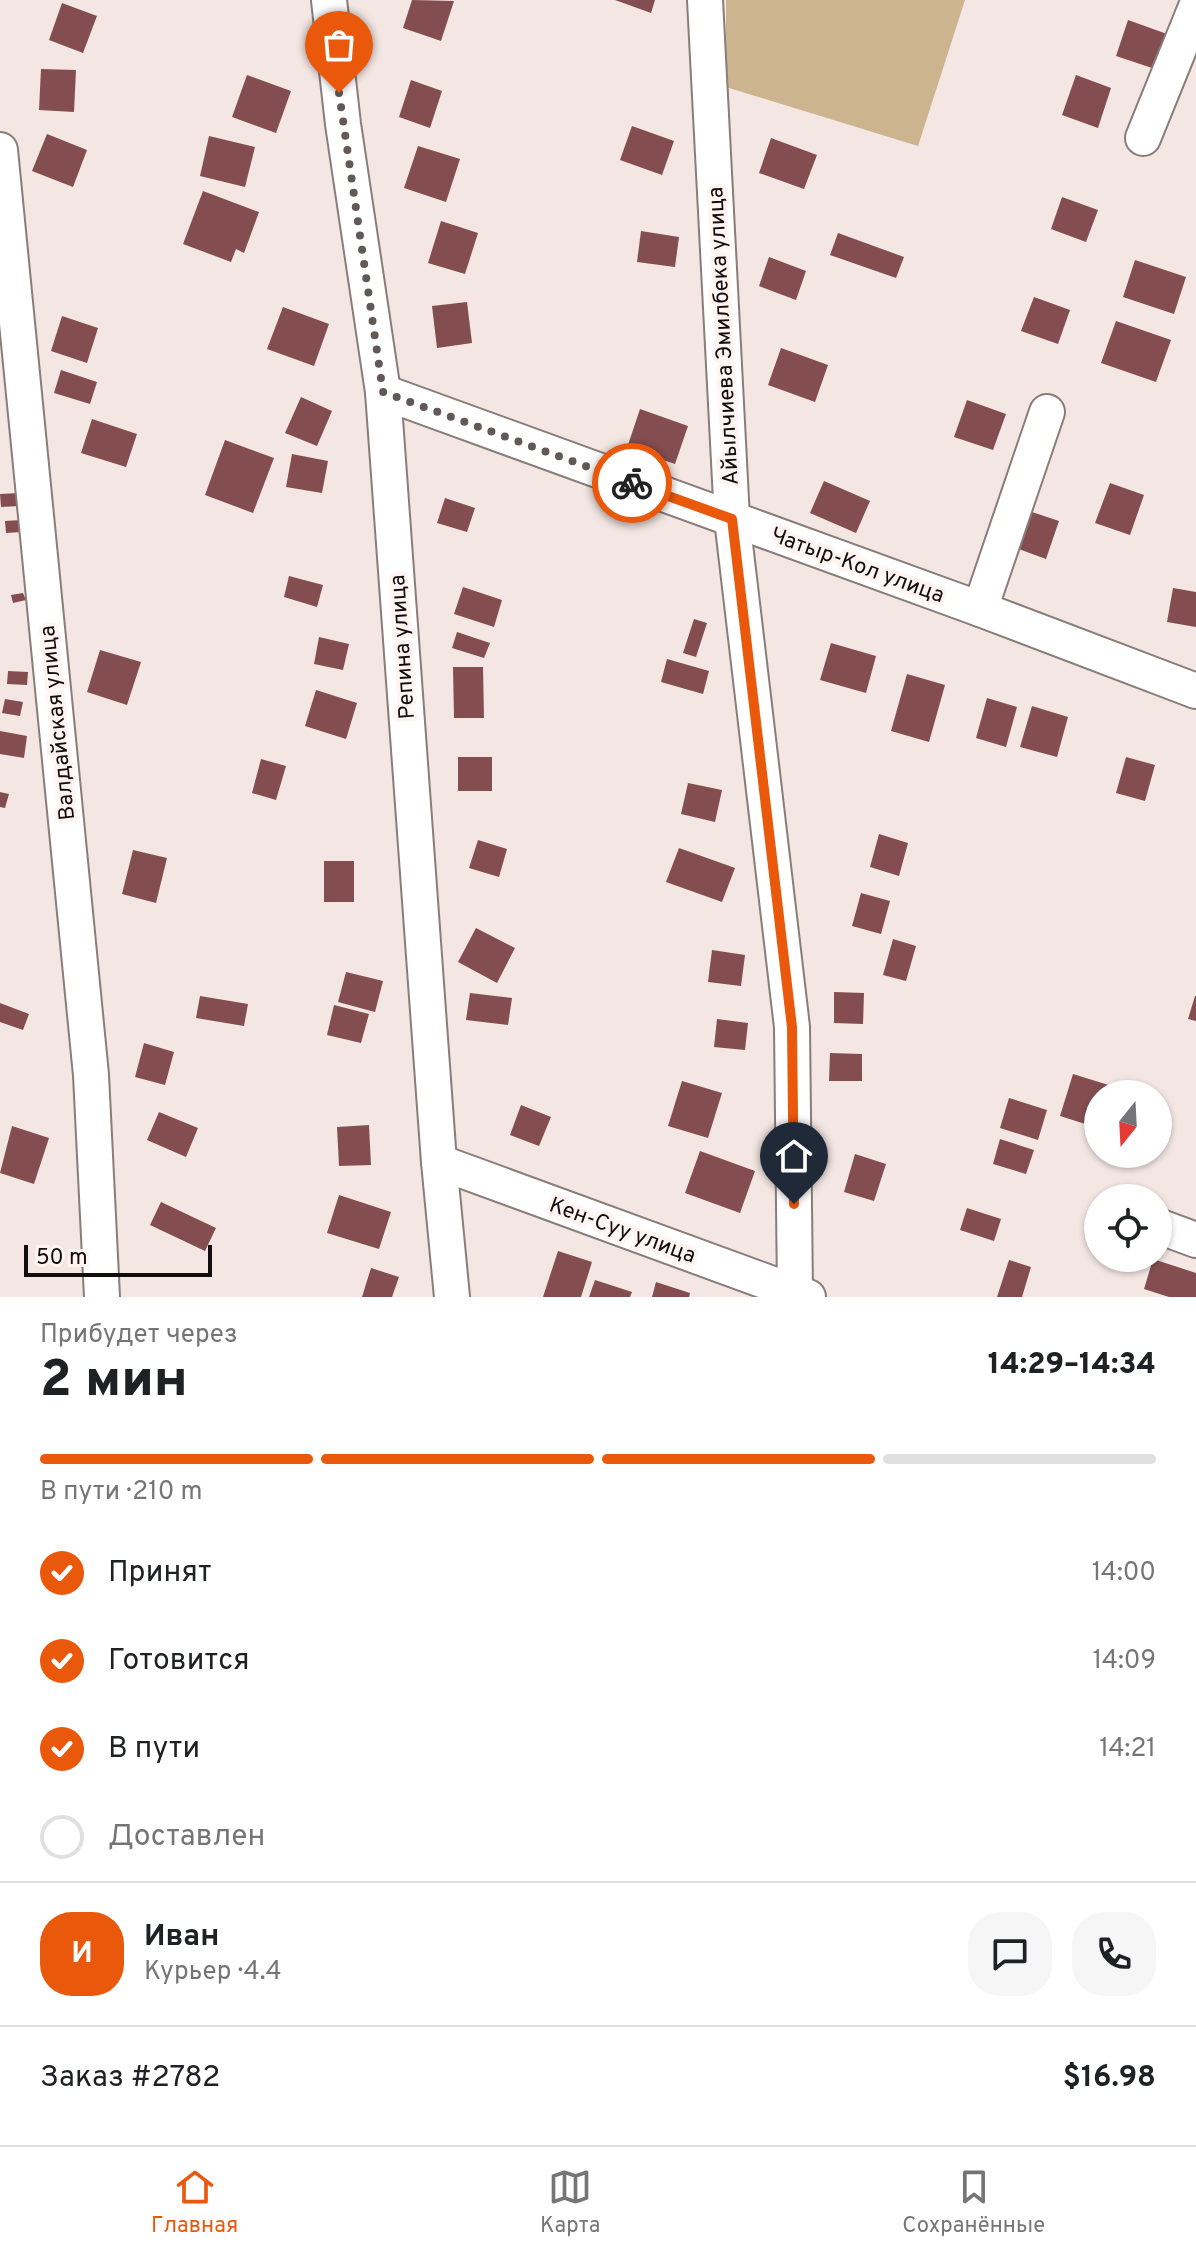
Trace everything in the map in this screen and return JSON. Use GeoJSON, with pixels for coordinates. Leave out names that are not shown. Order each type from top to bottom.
{"type":"FeatureCollection","features":[{"type":"Feature","properties":{"kind":"street","name":"Репина улица"},"geometry":{"type":"LineString","coordinates":[[329,0],[343,124],[383,392],[439,1162],[452,1297]]}},
{"type":"Feature","properties":{"kind":"street","name":"Айылчиева Эмилбека улица"},"geometry":{"type":"LineString","coordinates":[[705,0],[732,519],[792,1027],[801,1295]]}},
{"type":"Feature","properties":{"kind":"street"},"geometry":{"type":"LineString","coordinates":[[1143,138],[1196,7]]}},
{"type":"Feature","properties":{"kind":"street","name":"Валдайская улица"},"geometry":{"type":"LineString","coordinates":[[0,150],[91,1075],[102,1297]]}},
{"type":"Feature","properties":{"kind":"street","name":"Чатыр-Кол улица"},"geometry":{"type":"LineString","coordinates":[[383,392],[980,609],[1196,691]]}},
{"type":"Feature","properties":{"kind":"street"},"geometry":{"type":"LineString","coordinates":[[980,609],[1047,412]]}},
{"type":"Feature","properties":{"kind":"street","name":"Кен-Суу улица"},"geometry":{"type":"LineString","coordinates":[[439,1162],[801,1295]]}},
{"type":"Feature","properties":{"kind":"street"},"geometry":{"type":"LineString","coordinates":[[1172,1231],[1196,1240]]}},
{"type":"Feature","properties":{"kind":"shaded area"},"geometry":{"type":"Polygon","coordinates":[[[726,0],[965,0],[918,146],[726,87],[726,0]]]}},
{"type":"Feature","properties":{"kind":"building"},"geometry":{"type":"Polygon","coordinates":[[[412,0],[454,1],[441,41],[403,28],[412,0]]]}},
{"type":"Feature","properties":{"kind":"building"},"geometry":{"type":"Polygon","coordinates":[[[615,0],[655,0],[651,13],[615,0]]]}},
{"type":"Feature","properties":{"kind":"building"},"geometry":{"type":"Polygon","coordinates":[[[62,3],[97,16],[83,53],[49,40],[62,3]]]}},
{"type":"Feature","properties":{"kind":"building"},"geometry":{"type":"Polygon","coordinates":[[[1128,20],[1167,34],[1155,69],[1116,56],[1128,20]]]}},
{"type":"Feature","properties":{"kind":"building"},"geometry":{"type":"Polygon","coordinates":[[[41,69],[76,70],[74,112],[39,110],[41,69]]]}},
{"type":"Feature","properties":{"kind":"building"},"geometry":{"type":"Polygon","coordinates":[[[247,75],[291,91],[276,133],[232,117],[247,75]]]}},
{"type":"Feature","properties":{"kind":"building"},"geometry":{"type":"Polygon","coordinates":[[[1076,75],[1111,88],[1098,128],[1062,115],[1076,75]]]}},
{"type":"Feature","properties":{"kind":"building"},"geometry":{"type":"Polygon","coordinates":[[[411,80],[442,91],[430,128],[399,117],[411,80]]]}},
{"type":"Feature","properties":{"kind":"building"},"geometry":{"type":"Polygon","coordinates":[[[632,126],[674,141],[662,175],[620,160],[632,126]]]}},
{"type":"Feature","properties":{"kind":"building"},"geometry":{"type":"Polygon","coordinates":[[[47,134],[87,150],[73,187],[32,171],[47,134]]]}},
{"type":"Feature","properties":{"kind":"building"},"geometry":{"type":"Polygon","coordinates":[[[209,136],[255,147],[245,187],[200,176],[209,136]]]}},
{"type":"Feature","properties":{"kind":"building"},"geometry":{"type":"Polygon","coordinates":[[[771,138],[817,155],[804,189],[759,173],[771,138]]]}},
{"type":"Feature","properties":{"kind":"building"},"geometry":{"type":"Polygon","coordinates":[[[418,146],[460,159],[446,202],[404,188],[418,146]]]}},
{"type":"Feature","properties":{"kind":"building"},"geometry":{"type":"Polygon","coordinates":[[[203,191],[259,212],[244,253],[236,249],[231,262],[183,244],[203,191]]]}},
{"type":"Feature","properties":{"kind":"building"},"geometry":{"type":"Polygon","coordinates":[[[1062,197],[1098,210],[1086,242],[1051,229],[1062,197]]]}},
{"type":"Feature","properties":{"kind":"building"},"geometry":{"type":"Polygon","coordinates":[[[441,221],[478,233],[465,274],[428,263],[441,221]]]}},
{"type":"Feature","properties":{"kind":"building"},"geometry":{"type":"Polygon","coordinates":[[[641,231],[679,237],[675,267],[637,262],[641,231]]]}},
{"type":"Feature","properties":{"kind":"building"},"geometry":{"type":"Polygon","coordinates":[[[838,233],[904,257],[896,278],[830,255],[838,233]]]}},
{"type":"Feature","properties":{"kind":"building"},"geometry":{"type":"Polygon","coordinates":[[[769,257],[806,271],[796,300],[759,286],[769,257]]]}},
{"type":"Feature","properties":{"kind":"building"},"geometry":{"type":"Polygon","coordinates":[[[1135,260],[1186,277],[1174,314],[1123,297],[1135,260]]]}},
{"type":"Feature","properties":{"kind":"building"},"geometry":{"type":"Polygon","coordinates":[[[1034,297],[1070,310],[1058,344],[1021,331],[1034,297]]]}},
{"type":"Feature","properties":{"kind":"building"},"geometry":{"type":"Polygon","coordinates":[[[467,302],[472,343],[437,348],[432,306],[467,302]]]}},
{"type":"Feature","properties":{"kind":"building"},"geometry":{"type":"Polygon","coordinates":[[[283,307],[329,324],[314,366],[267,349],[283,307]]]}},
{"type":"Feature","properties":{"kind":"building"},"geometry":{"type":"Polygon","coordinates":[[[62,316],[98,328],[87,363],[51,351],[62,316]]]}},
{"type":"Feature","properties":{"kind":"building"},"geometry":{"type":"Polygon","coordinates":[[[1116,321],[1171,340],[1156,382],[1101,363],[1116,321]]]}},
{"type":"Feature","properties":{"kind":"building"},"geometry":{"type":"Polygon","coordinates":[[[781,348],[828,365],[815,402],[768,385],[781,348]]]}},
{"type":"Feature","properties":{"kind":"building"},"geometry":{"type":"Polygon","coordinates":[[[61,370],[97,382],[90,404],[54,393],[61,370]]]}},
{"type":"Feature","properties":{"kind":"building"},"geometry":{"type":"Polygon","coordinates":[[[301,397],[332,411],[317,446],[285,433],[301,397]]]}},
{"type":"Feature","properties":{"kind":"building"},"geometry":{"type":"Polygon","coordinates":[[[967,400],[1006,414],[993,450],[954,437],[967,400]]]}},
{"type":"Feature","properties":{"kind":"building"},"geometry":{"type":"Polygon","coordinates":[[[640,409],[688,426],[675,464],[627,448],[640,409]]]}},
{"type":"Feature","properties":{"kind":"building"},"geometry":{"type":"Polygon","coordinates":[[[92,419],[137,434],[126,467],[81,453],[92,419]]]}},
{"type":"Feature","properties":{"kind":"building"},"geometry":{"type":"Polygon","coordinates":[[[225,440],[274,458],[253,513],[205,495],[225,440]]]}},
{"type":"Feature","properties":{"kind":"building"},"geometry":{"type":"Polygon","coordinates":[[[292,454],[328,461],[322,493],[286,487],[292,454]]]}},
{"type":"Feature","properties":{"kind":"building"},"geometry":{"type":"Polygon","coordinates":[[[824,481],[870,501],[856,533],[810,513],[824,481]]]}},
{"type":"Feature","properties":{"kind":"building"},"geometry":{"type":"Polygon","coordinates":[[[1110,483],[1144,495],[1130,535],[1095,523],[1110,483]]]}},
{"type":"Feature","properties":{"kind":"building"},"geometry":{"type":"Polygon","coordinates":[[[19,493],[20,506],[1,507],[0,494],[19,493]]]}},
{"type":"Feature","properties":{"kind":"building"},"geometry":{"type":"Polygon","coordinates":[[[445,498],[475,508],[467,532],[437,523],[445,498]]]}},
{"type":"Feature","properties":{"kind":"building"},"geometry":{"type":"Polygon","coordinates":[[[1026,510],[1059,521],[1046,559],[1013,547],[1026,510]]]}},
{"type":"Feature","properties":{"kind":"building"},"geometry":{"type":"Polygon","coordinates":[[[21,520],[22,532],[6,533],[5,521],[21,520]]]}},
{"type":"Feature","properties":{"kind":"building"},"geometry":{"type":"Polygon","coordinates":[[[289,576],[323,585],[317,607],[284,597],[289,576]]]}},
{"type":"Feature","properties":{"kind":"building"},"geometry":{"type":"Polygon","coordinates":[[[463,587],[502,600],[494,627],[454,614],[463,587]]]}},
{"type":"Feature","properties":{"kind":"building"},"geometry":{"type":"Polygon","coordinates":[[[1173,588],[1196,592],[1196,627],[1167,622],[1173,588]]]}},
{"type":"Feature","properties":{"kind":"building"},"geometry":{"type":"Polygon","coordinates":[[[23,593],[26,600],[13,603],[11,595],[23,593]]]}},
{"type":"Feature","properties":{"kind":"building"},"geometry":{"type":"Polygon","coordinates":[[[694,619],[707,623],[696,657],[683,653],[694,619]]]}},
{"type":"Feature","properties":{"kind":"building"},"geometry":{"type":"Polygon","coordinates":[[[457,632],[490,643],[484,658],[452,648],[457,632]]]}},
{"type":"Feature","properties":{"kind":"building"},"geometry":{"type":"Polygon","coordinates":[[[319,637],[349,644],[343,670],[314,664],[319,637]]]}},
{"type":"Feature","properties":{"kind":"building"},"geometry":{"type":"Polygon","coordinates":[[[831,643],[876,656],[866,693],[820,680],[831,643]]]}},
{"type":"Feature","properties":{"kind":"building"},"geometry":{"type":"Polygon","coordinates":[[[100,650],[141,662],[127,705],[87,692],[100,650]]]}},
{"type":"Feature","properties":{"kind":"building"},"geometry":{"type":"Polygon","coordinates":[[[667,659],[709,671],[703,694],[661,682],[667,659]]]}},
{"type":"Feature","properties":{"kind":"building"},"geometry":{"type":"Polygon","coordinates":[[[453,667],[483,667],[484,718],[454,718],[453,667]]]}},
{"type":"Feature","properties":{"kind":"building"},"geometry":{"type":"Polygon","coordinates":[[[8,671],[28,672],[27,685],[7,684],[8,671]]]}},
{"type":"Feature","properties":{"kind":"building"},"geometry":{"type":"Polygon","coordinates":[[[907,674],[945,685],[929,742],[891,731],[907,674]]]}},
{"type":"Feature","properties":{"kind":"building"},"geometry":{"type":"Polygon","coordinates":[[[316,690],[357,703],[346,739],[305,726],[316,690]]]}},
{"type":"Feature","properties":{"kind":"building"},"geometry":{"type":"Polygon","coordinates":[[[987,698],[1017,707],[1006,747],[976,738],[987,698]]]}},
{"type":"Feature","properties":{"kind":"building"},"geometry":{"type":"Polygon","coordinates":[[[5,699],[23,702],[20,716],[2,713],[5,699]]]}},
{"type":"Feature","properties":{"kind":"building"},"geometry":{"type":"Polygon","coordinates":[[[1032,706],[1068,717],[1057,757],[1020,747],[1032,706]]]}},
{"type":"Feature","properties":{"kind":"building"},"geometry":{"type":"Polygon","coordinates":[[[0,731],[27,736],[24,758],[0,754],[0,731]]]}},
{"type":"Feature","properties":{"kind":"building"},"geometry":{"type":"Polygon","coordinates":[[[458,757],[492,757],[492,791],[458,791],[458,757]]]}},
{"type":"Feature","properties":{"kind":"building"},"geometry":{"type":"Polygon","coordinates":[[[1126,757],[1155,765],[1145,801],[1116,793],[1126,757]]]}},
{"type":"Feature","properties":{"kind":"building"},"geometry":{"type":"Polygon","coordinates":[[[261,759],[286,766],[276,800],[252,793],[261,759]]]}},
{"type":"Feature","properties":{"kind":"building"},"geometry":{"type":"Polygon","coordinates":[[[688,783],[722,790],[715,822],[681,814],[688,783]]]}},
{"type":"Feature","properties":{"kind":"building"},"geometry":{"type":"Polygon","coordinates":[[[0,792],[9,794],[5,808],[0,807],[0,792]]]}},
{"type":"Feature","properties":{"kind":"building"},"geometry":{"type":"Polygon","coordinates":[[[879,834],[908,843],[899,876],[870,867],[879,834]]]}},
{"type":"Feature","properties":{"kind":"building"},"geometry":{"type":"Polygon","coordinates":[[[478,840],[507,849],[499,877],[469,868],[478,840]]]}},
{"type":"Feature","properties":{"kind":"building"},"geometry":{"type":"Polygon","coordinates":[[[679,848],[735,868],[722,902],[666,882],[679,848]]]}},
{"type":"Feature","properties":{"kind":"building"},"geometry":{"type":"Polygon","coordinates":[[[133,850],[167,858],[156,903],[122,894],[133,850]]]}},
{"type":"Feature","properties":{"kind":"building"},"geometry":{"type":"Polygon","coordinates":[[[324,861],[354,861],[354,902],[324,902],[324,861]]]}},
{"type":"Feature","properties":{"kind":"building"},"geometry":{"type":"Polygon","coordinates":[[[861,893],[890,901],[881,934],[852,926],[861,893]]]}},
{"type":"Feature","properties":{"kind":"building"},"geometry":{"type":"Polygon","coordinates":[[[476,928],[515,948],[497,983],[458,962],[476,928]]]}},
{"type":"Feature","properties":{"kind":"building"},"geometry":{"type":"Polygon","coordinates":[[[893,939],[916,946],[906,981],[883,975],[893,939]]]}},
{"type":"Feature","properties":{"kind":"building"},"geometry":{"type":"Polygon","coordinates":[[[712,950],[745,955],[741,986],[708,982],[712,950]]]}},
{"type":"Feature","properties":{"kind":"building"},"geometry":{"type":"Polygon","coordinates":[[[346,972],[383,981],[375,1012],[338,1002],[346,972]]]}},
{"type":"Feature","properties":{"kind":"building"},"geometry":{"type":"Polygon","coordinates":[[[834,992],[864,993],[863,1024],[834,1023],[834,992]]]}},
{"type":"Feature","properties":{"kind":"building"},"geometry":{"type":"Polygon","coordinates":[[[470,993],[512,998],[508,1025],[466,1020],[470,993]]]}},
{"type":"Feature","properties":{"kind":"building"},"geometry":{"type":"Polygon","coordinates":[[[200,996],[248,1004],[244,1026],[196,1018],[200,996]]]}},
{"type":"Feature","properties":{"kind":"building"},"geometry":{"type":"Polygon","coordinates":[[[1196,996],[1196,1021],[1188,1019],[1196,996]]]}},
{"type":"Feature","properties":{"kind":"building"},"geometry":{"type":"Polygon","coordinates":[[[0,1003],[29,1014],[23,1030],[0,1022],[0,1003]]]}},
{"type":"Feature","properties":{"kind":"building"},"geometry":{"type":"Polygon","coordinates":[[[334,1005],[369,1014],[361,1043],[327,1035],[334,1005]]]}},
{"type":"Feature","properties":{"kind":"building"},"geometry":{"type":"Polygon","coordinates":[[[717,1019],[748,1023],[745,1050],[714,1047],[717,1019]]]}},
{"type":"Feature","properties":{"kind":"building"},"geometry":{"type":"Polygon","coordinates":[[[144,1043],[174,1052],[165,1085],[135,1077],[144,1043]]]}},
{"type":"Feature","properties":{"kind":"building"},"geometry":{"type":"Polygon","coordinates":[[[830,1053],[862,1054],[862,1081],[829,1081],[830,1053]]]}},
{"type":"Feature","properties":{"kind":"building"},"geometry":{"type":"Polygon","coordinates":[[[1073,1074],[1092,1080],[1084,1080],[1084,1124],[1060,1116],[1073,1074]]]}},
{"type":"Feature","properties":{"kind":"building"},"geometry":{"type":"Polygon","coordinates":[[[682,1081],[722,1093],[708,1138],[668,1126],[682,1081]]]}},
{"type":"Feature","properties":{"kind":"building"},"geometry":{"type":"Polygon","coordinates":[[[1009,1098],[1047,1110],[1038,1140],[1000,1128],[1009,1098]]]}},
{"type":"Feature","properties":{"kind":"building"},"geometry":{"type":"Polygon","coordinates":[[[521,1105],[551,1117],[539,1146],[510,1135],[521,1105]]]}},
{"type":"Feature","properties":{"kind":"building"},"geometry":{"type":"Polygon","coordinates":[[[159,1112],[198,1128],[186,1157],[147,1140],[159,1112]]]}},
{"type":"Feature","properties":{"kind":"building"},"geometry":{"type":"Polygon","coordinates":[[[369,1125],[371,1165],[339,1166],[337,1127],[369,1125]]]}},
{"type":"Feature","properties":{"kind":"building"},"geometry":{"type":"Polygon","coordinates":[[[12,1126],[49,1138],[34,1184],[0,1173],[12,1126]]]}},
{"type":"Feature","properties":{"kind":"building"},"geometry":{"type":"Polygon","coordinates":[[[1000,1139],[1034,1150],[1026,1174],[993,1164],[1000,1139]]]}},
{"type":"Feature","properties":{"kind":"building"},"geometry":{"type":"Polygon","coordinates":[[[700,1151],[755,1171],[740,1213],[685,1193],[700,1151]]]}},
{"type":"Feature","properties":{"kind":"building"},"geometry":{"type":"Polygon","coordinates":[[[855,1154],[886,1164],[874,1201],[844,1192],[855,1154]]]}},
{"type":"Feature","properties":{"kind":"building"},"geometry":{"type":"Polygon","coordinates":[[[339,1195],[391,1212],[379,1249],[327,1233],[339,1195]]]}},
{"type":"Feature","properties":{"kind":"building"},"geometry":{"type":"Polygon","coordinates":[[[161,1202],[216,1228],[205,1251],[150,1225],[161,1202]]]}},
{"type":"Feature","properties":{"kind":"building"},"geometry":{"type":"Polygon","coordinates":[[[967,1208],[1001,1219],[994,1241],[960,1230],[967,1208]]]}},
{"type":"Feature","properties":{"kind":"building"},"geometry":{"type":"Polygon","coordinates":[[[558,1251],[592,1262],[581,1297],[543,1297],[558,1251]]]}},
{"type":"Feature","properties":{"kind":"building"},"geometry":{"type":"Polygon","coordinates":[[[1009,1260],[1031,1267],[1022,1297],[997,1297],[1009,1260]]]}},
{"type":"Feature","properties":{"kind":"building"},"geometry":{"type":"Polygon","coordinates":[[[1172,1265],[1196,1273],[1196,1297],[1169,1297],[1144,1289],[1149,1272],[1172,1272],[1172,1265]]]}},
{"type":"Feature","properties":{"kind":"building"},"geometry":{"type":"Polygon","coordinates":[[[371,1268],[399,1277],[392,1297],[362,1297],[371,1268]]]}},
{"type":"Feature","properties":{"kind":"building"},"geometry":{"type":"Polygon","coordinates":[[[595,1280],[632,1292],[630,1297],[589,1297],[595,1280]]]}},
{"type":"Feature","properties":{"kind":"building"},"geometry":{"type":"Polygon","coordinates":[[[656,1282],[690,1293],[689,1297],[652,1297],[656,1282]]]}},
{"type":"Feature","properties":{"kind":"way so far"},"geometry":{"type":"LineString","coordinates":[[339,93],[383,392],[632,483]]}},
{"type":"Feature","properties":{"kind":"route"},"geometry":{"type":"LineString","coordinates":[[632,483],[732,519],[792,1027],[794,1204]]}}]}
